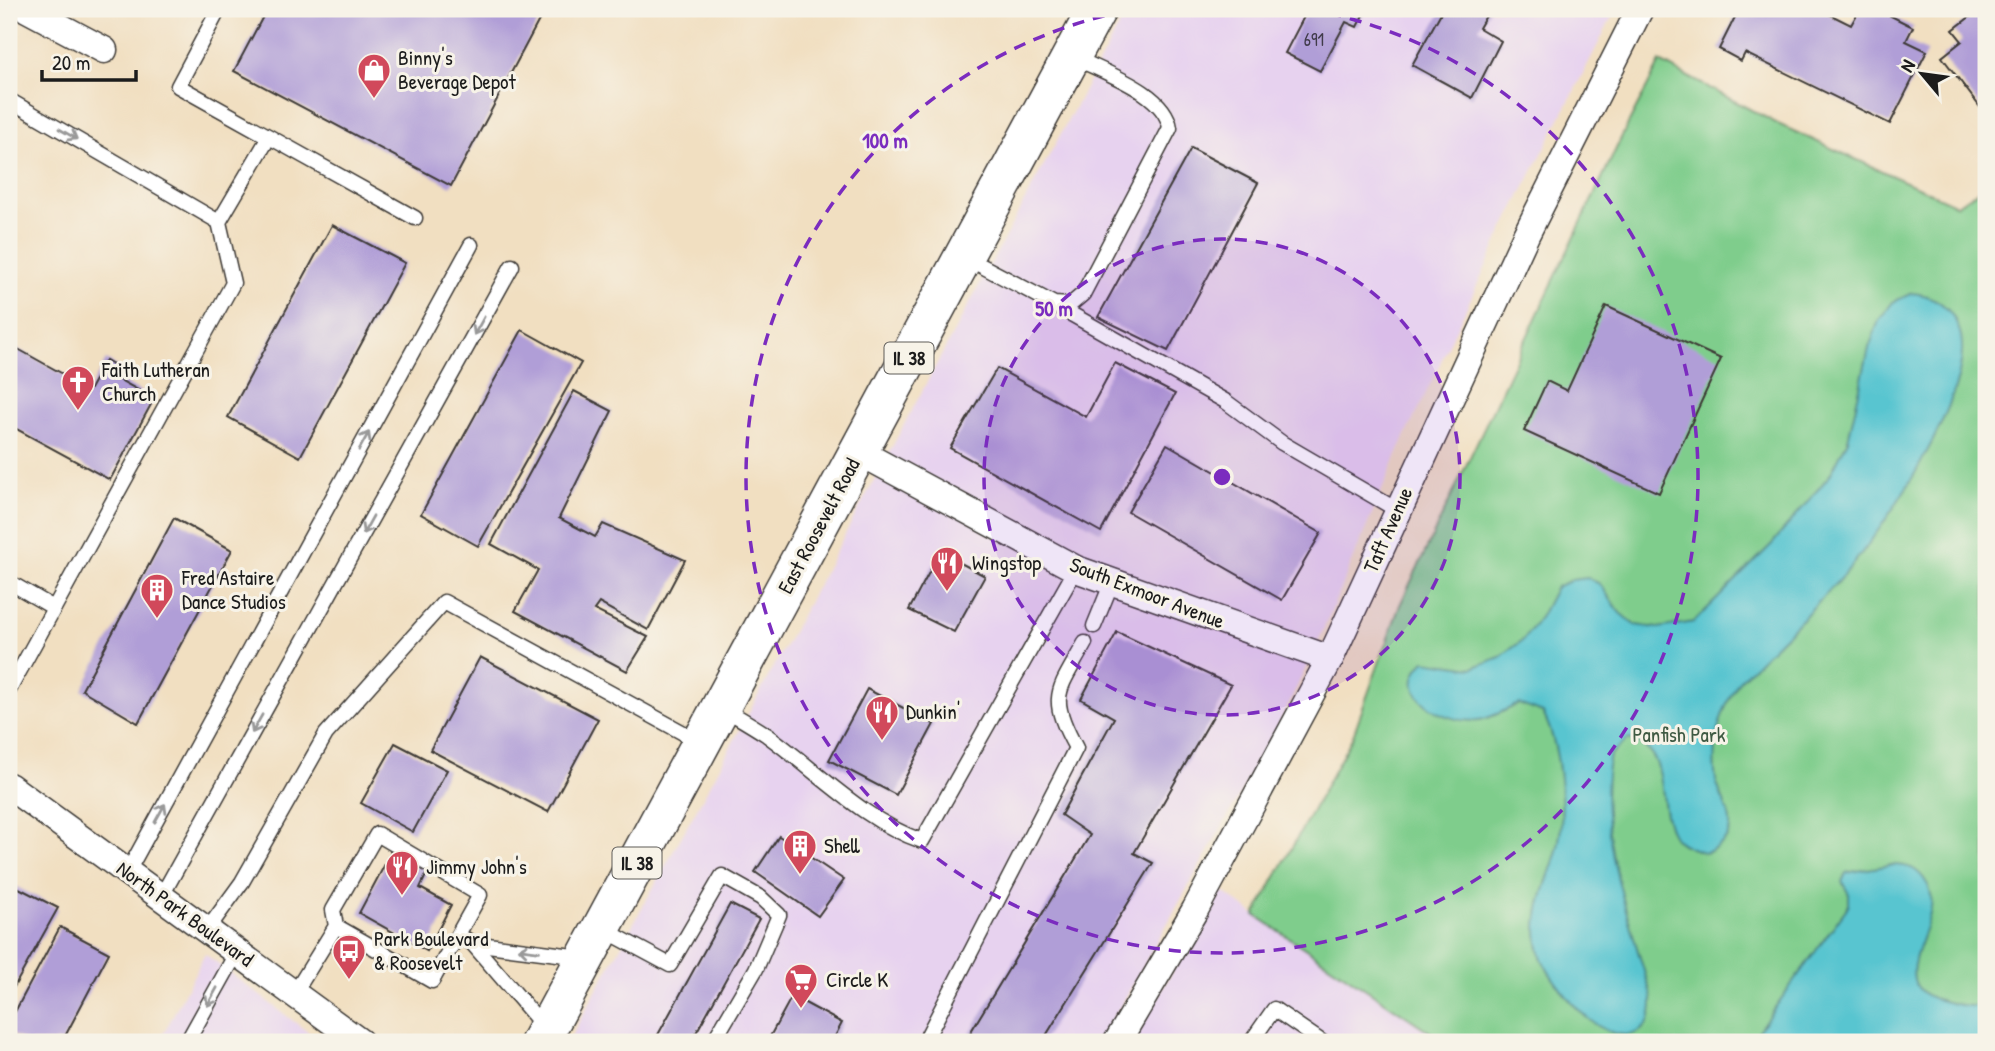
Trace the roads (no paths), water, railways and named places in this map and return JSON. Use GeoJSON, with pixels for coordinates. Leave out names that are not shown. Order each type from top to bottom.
{"type":"FeatureCollection","features":[{"type":"Feature","properties":{"kind":"main road","name":"East Roosevelt Road"},"geometry":{"type":"LineString","coordinates":[[543,1036],[1097,9]]}},
{"type":"Feature","properties":{"kind":"street"},"geometry":{"type":"LineString","coordinates":[[27,9],[104,50]]}},
{"type":"Feature","properties":{"kind":"street","name":"Taft Avenue"},"geometry":{"type":"LineString","coordinates":[[1117,1042],[1195,910],[1330,659],[1526,235],[1640,9]]}},
{"type":"Feature","properties":{"kind":"street","name":"South Exmoor Avenue"},"geometry":{"type":"LineString","coordinates":[[859,452],[1076,569],[1330,659]]}},
{"type":"Feature","properties":{"kind":"street","name":"North Park Boulevard"},"geometry":{"type":"LineString","coordinates":[[9,786],[360,1042]]}},
{"type":"Feature","properties":{"kind":"lane"},"geometry":{"type":"LineString","coordinates":[[219,9],[178,86],[415,218]]}},
{"type":"Feature","properties":{"kind":"lane"},"geometry":{"type":"LineString","coordinates":[[1054,304],[1070,305],[1083,294],[1170,128],[1168,116],[1150,96],[1072,56]]}},
{"type":"Feature","properties":{"kind":"lane"},"geometry":{"type":"LineString","coordinates":[[9,100],[219,222]]}},
{"type":"Feature","properties":{"kind":"lane"},"geometry":{"type":"LineString","coordinates":[[9,690],[233,284],[219,222],[268,136]]}},
{"type":"Feature","properties":{"kind":"lane"},"geometry":{"type":"LineString","coordinates":[[128,873],[471,245]]}},
{"type":"Feature","properties":{"kind":"lane"},"geometry":{"type":"LineString","coordinates":[[964,257],[1054,304],[1225,401],[1282,443],[1397,510]]}},
{"type":"Feature","properties":{"kind":"lane"},"geometry":{"type":"LineString","coordinates":[[161,897],[512,266]]}},
{"type":"Feature","properties":{"kind":"lane"},"geometry":{"type":"LineString","coordinates":[[721,707],[766,735],[904,835],[922,841],[1076,569]]}},
{"type":"Feature","properties":{"kind":"lane"},"geometry":{"type":"LineString","coordinates":[[9,582],[54,608]]}},
{"type":"Feature","properties":{"kind":"lane"},"geometry":{"type":"LineString","coordinates":[[1094,626],[1112,582]]}},
{"type":"Feature","properties":{"kind":"lane"},"geometry":{"type":"LineString","coordinates":[[207,930],[242,882],[326,734],[444,602],[702,743]]}},
{"type":"Feature","properties":{"kind":"lane"},"geometry":{"type":"LineString","coordinates":[[938,1042],[928,1035],[1076,748],[1062,722],[1057,696],[1085,643]]}},
{"type":"Feature","properties":{"kind":"lane"},"geometry":{"type":"LineString","coordinates":[[294,994],[336,926],[332,910],[377,834],[480,895],[432,981],[336,926]]}},
{"type":"Feature","properties":{"kind":"lane"},"geometry":{"type":"LineString","coordinates":[[472,943],[594,942],[670,965],[722,876],[761,898],[779,915],[756,970],[713,1042]]}},
{"type":"Feature","properties":{"kind":"lane"},"geometry":{"type":"LineString","coordinates":[[458,935],[472,943],[543,1036]]}},
{"type":"Feature","properties":{"kind":"lane"},"geometry":{"type":"LineString","coordinates":[[187,1042],[237,953]]}},
{"type":"Feature","properties":{"kind":"lane"},"geometry":{"type":"LineString","coordinates":[[1251,1042],[1274,1009],[1322,1042]]}},
{"type":"Feature","properties":{"kind":"water"},"geometry":{"type":"Polygon","coordinates":[[[1912,293],[1935,299],[1947,308],[1956,321],[1962,354],[1956,385],[1926,454],[1865,549],[1822,599],[1739,681],[1733,692],[1718,728],[1715,754],[1716,780],[1730,822],[1724,841],[1705,853],[1688,847],[1675,838],[1665,812],[1658,768],[1643,745],[1628,739],[1610,755],[1606,784],[1611,846],[1652,998],[1651,1012],[1641,1030],[1624,1035],[1613,1033],[1591,1021],[1561,990],[1543,961],[1537,940],[1538,915],[1556,854],[1561,821],[1558,763],[1543,713],[1519,704],[1484,719],[1467,721],[1453,718],[1427,706],[1418,696],[1414,685],[1416,674],[1425,661],[1472,668],[1500,657],[1523,640],[1541,616],[1556,587],[1571,580],[1588,578],[1600,584],[1620,613],[1635,625],[1658,628],[1694,622],[1772,544],[1830,475],[1848,440],[1869,348],[1879,320],[1893,302],[1912,293]]]}},
{"type":"Feature","properties":{"kind":"water"},"geometry":{"type":"Polygon","coordinates":[[[1890,865],[1906,866],[1919,873],[1926,882],[1931,897],[1930,914],[1914,966],[1914,981],[1923,993],[1943,1001],[1964,1006],[1986,1005],[1986,1042],[1750,1042],[1849,905],[1849,894],[1842,882],[1846,873],[1890,865]]]}},
{"type":"Feature","properties":{"kind":"place","name":"Binny's Beverage Depot"},"geometry":{"type":"Point","coordinates":[374,100]}},
{"type":"Feature","properties":{"kind":"place","name":"Faith Lutheran Church"},"geometry":{"type":"Point","coordinates":[78,412]}},
{"type":"Feature","properties":{"kind":"place","name":"Wingstop"},"geometry":{"type":"Point","coordinates":[947,593]}},
{"type":"Feature","properties":{"kind":"place","name":"Fred Astaire Dance Studios"},"geometry":{"type":"Point","coordinates":[157,620]}},
{"type":"Feature","properties":{"kind":"place","name":"Dunkin'"},"geometry":{"type":"Point","coordinates":[882,742]}},
{"type":"Feature","properties":{"kind":"place","name":"Shell"},"geometry":{"type":"Point","coordinates":[800,876]}},
{"type":"Feature","properties":{"kind":"place","name":"Jimmy John's"},"geometry":{"type":"Point","coordinates":[402,897]}},
{"type":"Feature","properties":{"kind":"place","name":"Park Boulevard & Roosevelt"},"geometry":{"type":"Point","coordinates":[349,981]}},
{"type":"Feature","properties":{"kind":"place","name":"Circle K"},"geometry":{"type":"Point","coordinates":[801,1010]}},
{"type":"Feature","properties":{"kind":"park label","name":"Panfish Park"},"geometry":{"type":"Point","coordinates":[1679,735]}}]}
